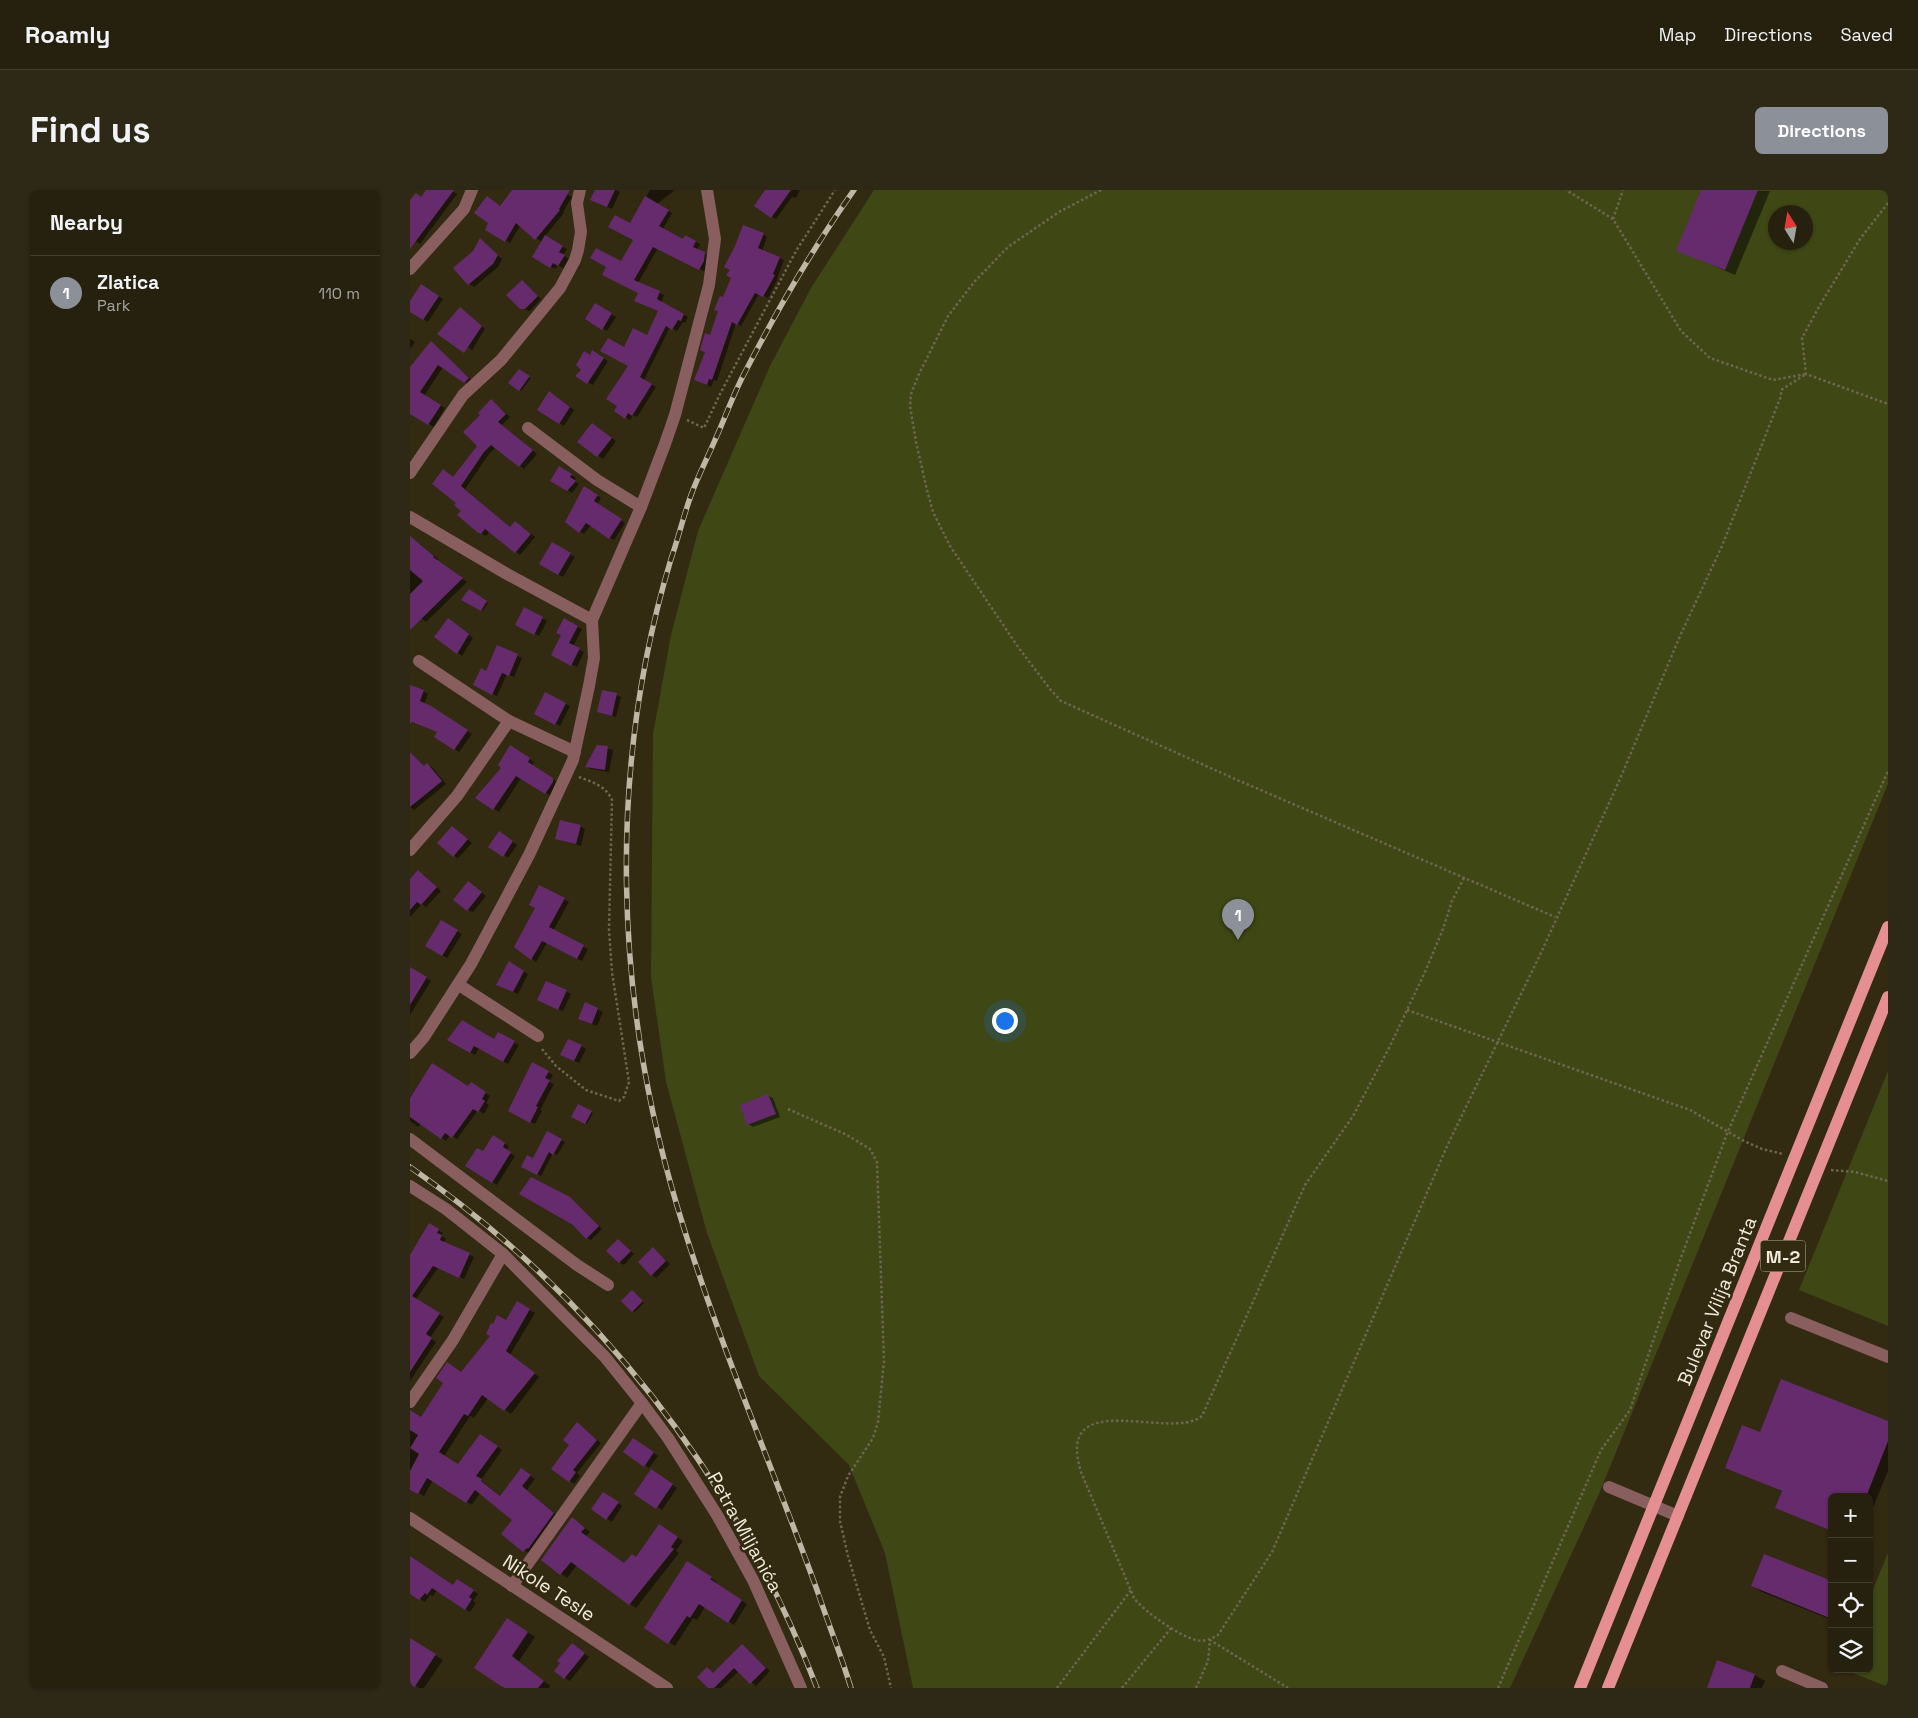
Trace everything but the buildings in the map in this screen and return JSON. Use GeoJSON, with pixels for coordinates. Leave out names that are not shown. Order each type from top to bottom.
{"type":"FeatureCollection","features":[{"type":"Feature","properties":{"kind":"main road","name":"Bulevar Vilija Branta"},"geometry":{"type":"LineString","coordinates":[[1580,1688],[1888,927]]}},
{"type":"Feature","properties":{"kind":"main road","name":"M-2"},"geometry":{"type":"LineString","coordinates":[[1608,1688],[1888,997]]}},
{"type":"Feature","properties":{"kind":"street"},"geometry":{"type":"LineString","coordinates":[[410,270],[460,214],[472,190]]}},
{"type":"Feature","properties":{"kind":"street"},"geometry":{"type":"LineString","coordinates":[[410,473],[463,395],[501,360],[560,288],[575,260],[578,250],[581,232],[578,203],[580,190]]}},
{"type":"Feature","properties":{"kind":"street"},"geometry":{"type":"LineString","coordinates":[[410,1053],[424,1037],[459,985],[529,855],[575,752],[594,658],[592,620],[641,507],[675,415],[709,285],[715,238],[707,190]]}},
{"type":"Feature","properties":{"kind":"street"},"geometry":{"type":"LineString","coordinates":[[528,428],[597,480],[641,507]]}},
{"type":"Feature","properties":{"kind":"street"},"geometry":{"type":"LineString","coordinates":[[410,517],[507,574],[592,620]]}},
{"type":"Feature","properties":{"kind":"street"},"geometry":{"type":"LineString","coordinates":[[419,662],[508,721],[575,752]]}},
{"type":"Feature","properties":{"kind":"street"},"geometry":{"type":"LineString","coordinates":[[411,847],[457,796],[508,721]]}},
{"type":"Feature","properties":{"kind":"street"},"geometry":{"type":"LineString","coordinates":[[459,985],[538,1036]]}},
{"type":"Feature","properties":{"kind":"street"},"geometry":{"type":"LineString","coordinates":[[410,1140],[577,1265],[608,1285]]}},
{"type":"Feature","properties":{"kind":"street","name":"Petra Miljanića"},"geometry":{"type":"LineString","coordinates":[[410,1186],[446,1209],[503,1254],[605,1357],[642,1403],[668,1438],[717,1515],[753,1580],[801,1688]]}},
{"type":"Feature","properties":{"kind":"street"},"geometry":{"type":"LineString","coordinates":[[410,1402],[453,1340],[503,1254]]}},
{"type":"Feature","properties":{"kind":"street"},"geometry":{"type":"LineString","coordinates":[[1791,1318],[1888,1357]]}},
{"type":"Feature","properties":{"kind":"street"},"geometry":{"type":"LineString","coordinates":[[512,1586],[642,1403]]}},
{"type":"Feature","properties":{"kind":"street"},"geometry":{"type":"LineString","coordinates":[[1610,1488],[1678,1516]]}},
{"type":"Feature","properties":{"kind":"street","name":"Nikole Tesle"},"geometry":{"type":"LineString","coordinates":[[410,1518],[667,1688]]}},
{"type":"Feature","properties":{"kind":"street"},"geometry":{"type":"LineString","coordinates":[[1782,1671],[1822,1688]]}},
{"type":"Feature","properties":{"kind":"path"},"geometry":{"type":"LineString","coordinates":[[675,415],[704,428],[796,251],[836,190]]}},
{"type":"Feature","properties":{"kind":"path"},"geometry":{"type":"LineString","coordinates":[[1101,190],[1060,212],[1008,247],[975,281],[956,305],[938,333],[918,376],[911,394],[911,414],[933,512],[950,546],[1018,647],[1061,701],[1226,775],[1556,917]]}},
{"type":"Feature","properties":{"kind":"path"},"geometry":{"type":"LineString","coordinates":[[1566,190],[1613,219],[1685,337],[1710,358],[1773,380],[1806,374],[1888,404]]}},
{"type":"Feature","properties":{"kind":"path"},"geometry":{"type":"LineString","coordinates":[[1613,219],[1623,190]]}},
{"type":"Feature","properties":{"kind":"path"},"geometry":{"type":"LineString","coordinates":[[1806,374],[1802,338],[1860,239],[1888,203]]}},
{"type":"Feature","properties":{"kind":"path"},"geometry":{"type":"LineString","coordinates":[[1210,1640],[1218,1635],[1225,1626],[1272,1552],[1448,1144],[1540,955],[1620,779],[1680,636],[1722,546],[1781,396],[1781,390],[1806,374]]}},
{"type":"Feature","properties":{"kind":"path"},"geometry":{"type":"LineString","coordinates":[[1498,1688],[1601,1450],[1630,1410],[1679,1264],[1728,1131],[1888,771]]}},
{"type":"Feature","properties":{"kind":"path"},"geometry":{"type":"LineString","coordinates":[[538,1036],[540,1046],[546,1056],[586,1090],[619,1101],[624,1097],[628,1082],[612,972],[609,930],[612,800],[604,788],[591,781],[567,773]]}},
{"type":"Feature","properties":{"kind":"path"},"geometry":{"type":"LineString","coordinates":[[1288,1688],[1210,1640],[1196,1640],[1146,1611],[1138,1604],[1081,1472],[1076,1453],[1079,1437],[1086,1428],[1098,1423],[1123,1421],[1190,1423],[1202,1416],[1305,1185],[1353,1116],[1389,1048],[1443,929],[1452,901],[1464,878]]}},
{"type":"Feature","properties":{"kind":"path"},"geometry":{"type":"LineString","coordinates":[[1407,1010],[1690,1110],[1744,1141],[1762,1149],[1785,1155]]}},
{"type":"Feature","properties":{"kind":"path"},"geometry":{"type":"LineString","coordinates":[[788,1109],[847,1135],[870,1149],[877,1162],[884,1361],[878,1422],[873,1438],[846,1483],[840,1497],[840,1521],[848,1556],[870,1630],[884,1657],[891,1688]]}},
{"type":"Feature","properties":{"kind":"path"},"geometry":{"type":"LineString","coordinates":[[1831,1170],[1855,1172],[1888,1181]]}},
{"type":"Feature","properties":{"kind":"path"},"geometry":{"type":"LineString","coordinates":[[1057,1688],[1131,1590]]}},
{"type":"Feature","properties":{"kind":"path"},"geometry":{"type":"LineString","coordinates":[[1122,1688],[1172,1627]]}},
{"type":"Feature","properties":{"kind":"path"},"geometry":{"type":"LineString","coordinates":[[1196,1688],[1208,1661],[1210,1640]]}},
{"type":"Feature","properties":{"kind":"green space"},"geometry":{"type":"Polygon","coordinates":[[[874,190],[1888,190],[1888,784],[1599,1494],[1510,1688],[913,1688],[885,1553],[849,1465],[759,1376],[707,1233],[666,1082],[651,977],[653,734],[671,635],[698,531],[770,366],[811,288],[874,190]]]}},
{"type":"Feature","properties":{"kind":"green space"},"geometry":{"type":"Polygon","coordinates":[[[1888,1071],[1888,1326],[1799,1290],[1888,1071]]]}},
{"type":"Feature","properties":{"kind":"green space"},"geometry":{"type":"Polygon","coordinates":[[[1888,1553],[1888,1687],[1853,1673],[1873,1673],[1873,1589],[1888,1553]]]}},
{"type":"Feature","properties":{"kind":"railway"},"geometry":{"type":"LineString","coordinates":[[851,1688],[817,1590],[710,1306],[678,1209],[657,1129],[641,1048],[631,966],[626,884],[628,802],[636,720],[650,639],[687,506],[736,390],[757,350],[782,303],[854,190]]}},
{"type":"Feature","properties":{"kind":"railway"},"geometry":{"type":"LineString","coordinates":[[410,1167],[477,1218],[540,1273],[599,1333],[652,1397],[701,1464],[745,1536],[784,1610],[817,1688]]}},
{"type":"Feature","properties":{"kind":"place","name":"Zlatica"},"geometry":{"type":"Point","coordinates":[1238,940]}}]}
